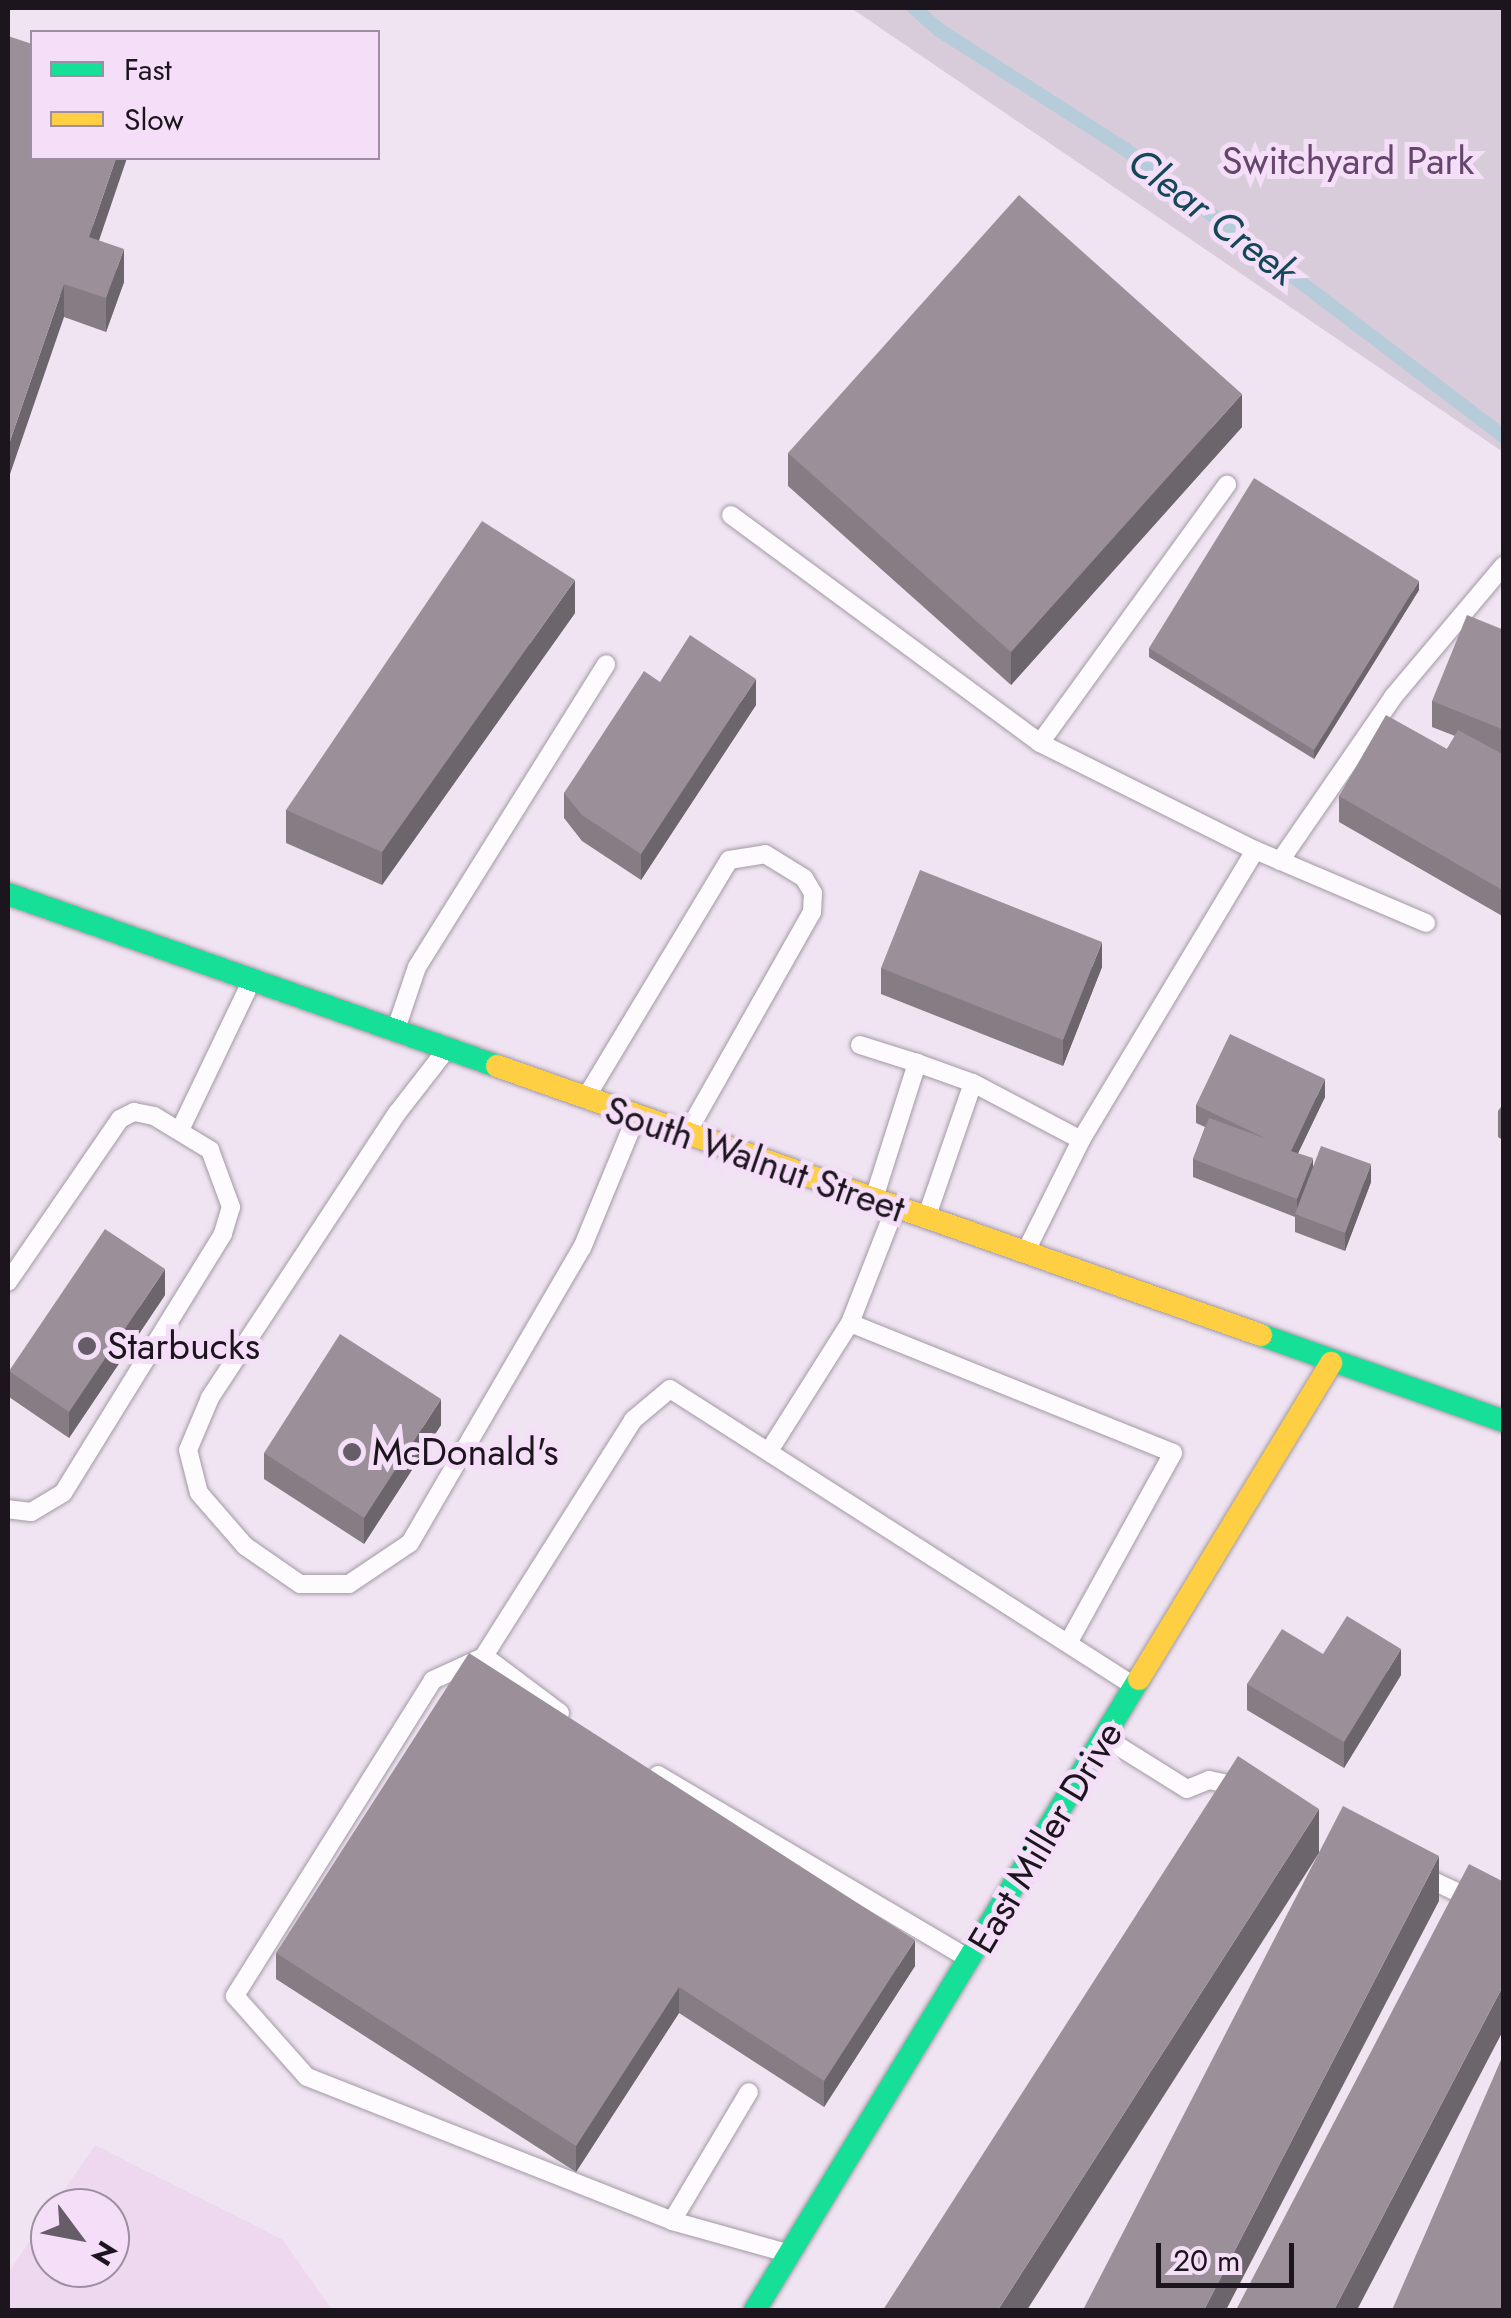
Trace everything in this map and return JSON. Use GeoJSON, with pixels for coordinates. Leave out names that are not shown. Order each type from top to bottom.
{"type":"FeatureCollection","features":[{"type":"Feature","properties":{"kind":"main road","name":"South Walnut Street"},"geometry":{"type":"LineString","coordinates":[[8,894],[1504,1421]]}},
{"type":"Feature","properties":{"kind":"main road","name":"East Miller Drive"},"geometry":{"type":"LineString","coordinates":[[755,2310],[1331,1363]]}},
{"type":"Feature","properties":{"kind":"lane"},"geometry":{"type":"LineString","coordinates":[[1040,743],[1227,485]]}},
{"type":"Feature","properties":{"kind":"lane"},"geometry":{"type":"LineString","coordinates":[[731,515],[1040,743],[1256,850],[1426,923]]}},
{"type":"Feature","properties":{"kind":"lane"},"geometry":{"type":"LineString","coordinates":[[1280,861],[1393,698],[1504,565]]}},
{"type":"Feature","properties":{"kind":"lane"},"geometry":{"type":"LineString","coordinates":[[395,1032],[417,967],[606,664]]}},
{"type":"Feature","properties":{"kind":"lane"},"geometry":{"type":"LineString","coordinates":[[1025,1254],[1081,1140],[1256,850]]}},
{"type":"Feature","properties":{"kind":"lane"},"geometry":{"type":"LineString","coordinates":[[586,1099],[729,860],[765,854],[804,878],[813,893],[812,912],[686,1135]]}},
{"type":"Feature","properties":{"kind":"lane"},"geometry":{"type":"LineString","coordinates":[[181,1128],[252,981]]}},
{"type":"Feature","properties":{"kind":"lane"},"geometry":{"type":"LineString","coordinates":[[860,1045],[974,1083],[1081,1140]]}},
{"type":"Feature","properties":{"kind":"lane"},"geometry":{"type":"LineString","coordinates":[[447,1050],[397,1113],[210,1398],[188,1450],[199,1493],[246,1546],[300,1584],[349,1584],[410,1543],[582,1248],[636,1117]]}},
{"type":"Feature","properties":{"kind":"lane"},"geometry":{"type":"LineString","coordinates":[[769,1451],[850,1323],[884,1204],[917,1063]]}},
{"type":"Feature","properties":{"kind":"lane"},"geometry":{"type":"LineString","coordinates":[[926,1219],[974,1083]]}},
{"type":"Feature","properties":{"kind":"lane"},"geometry":{"type":"LineString","coordinates":[[8,1282],[120,1119],[134,1112],[181,1128],[210,1150],[225,1178],[231,1207],[223,1234],[64,1494],[31,1512],[8,1509]]}},
{"type":"Feature","properties":{"kind":"lane"},"geometry":{"type":"LineString","coordinates":[[850,1323],[1174,1453],[1068,1642]]}},
{"type":"Feature","properties":{"kind":"lane"},"geometry":{"type":"LineString","coordinates":[[790,2254],[672,2221],[307,2077],[235,1996],[433,1680],[484,1656],[632,1420],[670,1389],[1136,1687]]}},
{"type":"Feature","properties":{"kind":"lane"},"geometry":{"type":"LineString","coordinates":[[484,1656],[574,1723]]}},
{"type":"Feature","properties":{"kind":"lane"},"geometry":{"type":"LineString","coordinates":[[1106,1738],[1187,1789],[1231,1780],[1265,1798]]}},
{"type":"Feature","properties":{"kind":"lane"},"geometry":{"type":"LineString","coordinates":[[634,1761],[970,1960]]}},
{"type":"Feature","properties":{"kind":"lane"},"geometry":{"type":"LineString","coordinates":[[1401,1866],[1504,1914]]}},
{"type":"Feature","properties":{"kind":"lane"},"geometry":{"type":"LineString","coordinates":[[672,2221],[749,2092]]}},
{"type":"Feature","properties":{"kind":"shaded area"},"geometry":{"type":"Polygon","coordinates":[[[95,2145],[283,2240],[332,2310],[8,2310],[8,2273],[30,2241],[30,2288],[130,2288],[130,2188],[66,2188],[95,2145]]]}},
{"type":"Feature","properties":{"kind":"green space","name":"Switchyard Park"},"geometry":{"type":"Polygon","coordinates":[[[851,8],[1503,8],[1503,452],[851,8]]]}},
{"type":"Feature","properties":{"kind":"building"},"geometry":{"type":"Polygon","coordinates":[[[8,36],[30,43],[30,160],[115,160],[89,237],[124,249],[106,298],[64,284],[8,447],[8,36]]]}},
{"type":"Feature","properties":{"kind":"building"},"geometry":{"type":"Polygon","coordinates":[[[1019,195],[1242,394],[1011,652],[788,453],[1019,195]]]}},
{"type":"Feature","properties":{"kind":"building"},"geometry":{"type":"Polygon","coordinates":[[[1254,478],[1419,581],[1314,750],[1149,648],[1254,478]]]}},
{"type":"Feature","properties":{"kind":"building"},"geometry":{"type":"Polygon","coordinates":[[[482,521],[575,580],[382,852],[286,810],[482,521]]]}},
{"type":"Feature","properties":{"kind":"building"},"geometry":{"type":"Polygon","coordinates":[[[1467,615],[1504,630],[1504,730],[1432,701],[1467,615]]]}},
{"type":"Feature","properties":{"kind":"building"},"geometry":{"type":"Polygon","coordinates":[[[690,635],[756,679],[641,854],[582,815],[564,793],[644,671],[660,682],[690,635]]]}},
{"type":"Feature","properties":{"kind":"building"},"geometry":{"type":"Polygon","coordinates":[[[1386,715],[1447,749],[1458,730],[1504,755],[1504,891],[1339,796],[1386,715]]]}},
{"type":"Feature","properties":{"kind":"building"},"geometry":{"type":"Polygon","coordinates":[[[920,870],[1102,942],[1063,1040],[881,968],[920,870]]]}},
{"type":"Feature","properties":{"kind":"building"},"geometry":{"type":"Polygon","coordinates":[[[1230,1034],[1325,1079],[1291,1151],[1313,1158],[1297,1199],[1193,1159],[1209,1118],[1267,1139],[1196,1105],[1230,1034]]]}},
{"type":"Feature","properties":{"kind":"building"},"geometry":{"type":"Polygon","coordinates":[[[1321,1146],[1371,1164],[1345,1233],[1295,1214],[1321,1146]]]}},
{"type":"Feature","properties":{"kind":"building","name":"Starbucks"},"geometry":{"type":"Polygon","coordinates":[[[105,1229],[165,1269],[69,1412],[9,1371],[105,1229]]]}},
{"type":"Feature","properties":{"kind":"building","name":"McDonald's"},"geometry":{"type":"Polygon","coordinates":[[[340,1334],[441,1399],[364,1518],[264,1453],[340,1334]]]}},
{"type":"Feature","properties":{"kind":"building"},"geometry":{"type":"Polygon","coordinates":[[[1347,1616],[1401,1649],[1344,1742],[1247,1684],[1282,1629],[1323,1654],[1347,1616]]]}},
{"type":"Feature","properties":{"kind":"building"},"geometry":{"type":"Polygon","coordinates":[[[469,1653],[915,1940],[824,2081],[679,1987],[576,2146],[276,1953],[469,1653]]]}},
{"type":"Feature","properties":{"kind":"building"},"geometry":{"type":"Polygon","coordinates":[[[1238,1756],[1319,1809],[998,2310],[883,2310],[1238,1756]]]}},
{"type":"Feature","properties":{"kind":"building"},"geometry":{"type":"Polygon","coordinates":[[[1343,1806],[1439,1856],[1204,2310],[1083,2310],[1343,1806]]]}},
{"type":"Feature","properties":{"kind":"building"},"geometry":{"type":"Polygon","coordinates":[[[1469,1864],[1504,1882],[1504,1984],[1334,2310],[1236,2310],[1469,1864]]]}},
{"type":"Feature","properties":{"kind":"building"},"geometry":{"type":"Polygon","coordinates":[[[1504,2053],[1504,2310],[1392,2310],[1504,2053]]]}},
{"type":"Feature","properties":{"kind":"waterway","name":"Clear Creek"},"geometry":{"type":"LineString","coordinates":[[914,8],[939,30],[1125,149],[1504,437]]}},
{"type":"Feature","properties":{"kind":"traffic: fast"},"geometry":{"type":"LineString","coordinates":[[8,894],[497,1066]]}},
{"type":"Feature","properties":{"kind":"traffic: fast"},"geometry":{"type":"LineString","coordinates":[[1261,1335],[1504,1421]]}},
{"type":"Feature","properties":{"kind":"traffic: fast"},"geometry":{"type":"LineString","coordinates":[[755,2310],[1139,1679]]}},
{"type":"Feature","properties":{"kind":"traffic: slow"},"geometry":{"type":"LineString","coordinates":[[497,1066],[1261,1335]]}},
{"type":"Feature","properties":{"kind":"traffic: slow"},"geometry":{"type":"LineString","coordinates":[[1139,1679],[1331,1363]]}},
{"type":"Feature","properties":{"kind":"place","name":"Starbucks"},"geometry":{"type":"Point","coordinates":[87,1346]}},
{"type":"Feature","properties":{"kind":"place","name":"McDonald's"},"geometry":{"type":"Point","coordinates":[352,1452]}}]}
